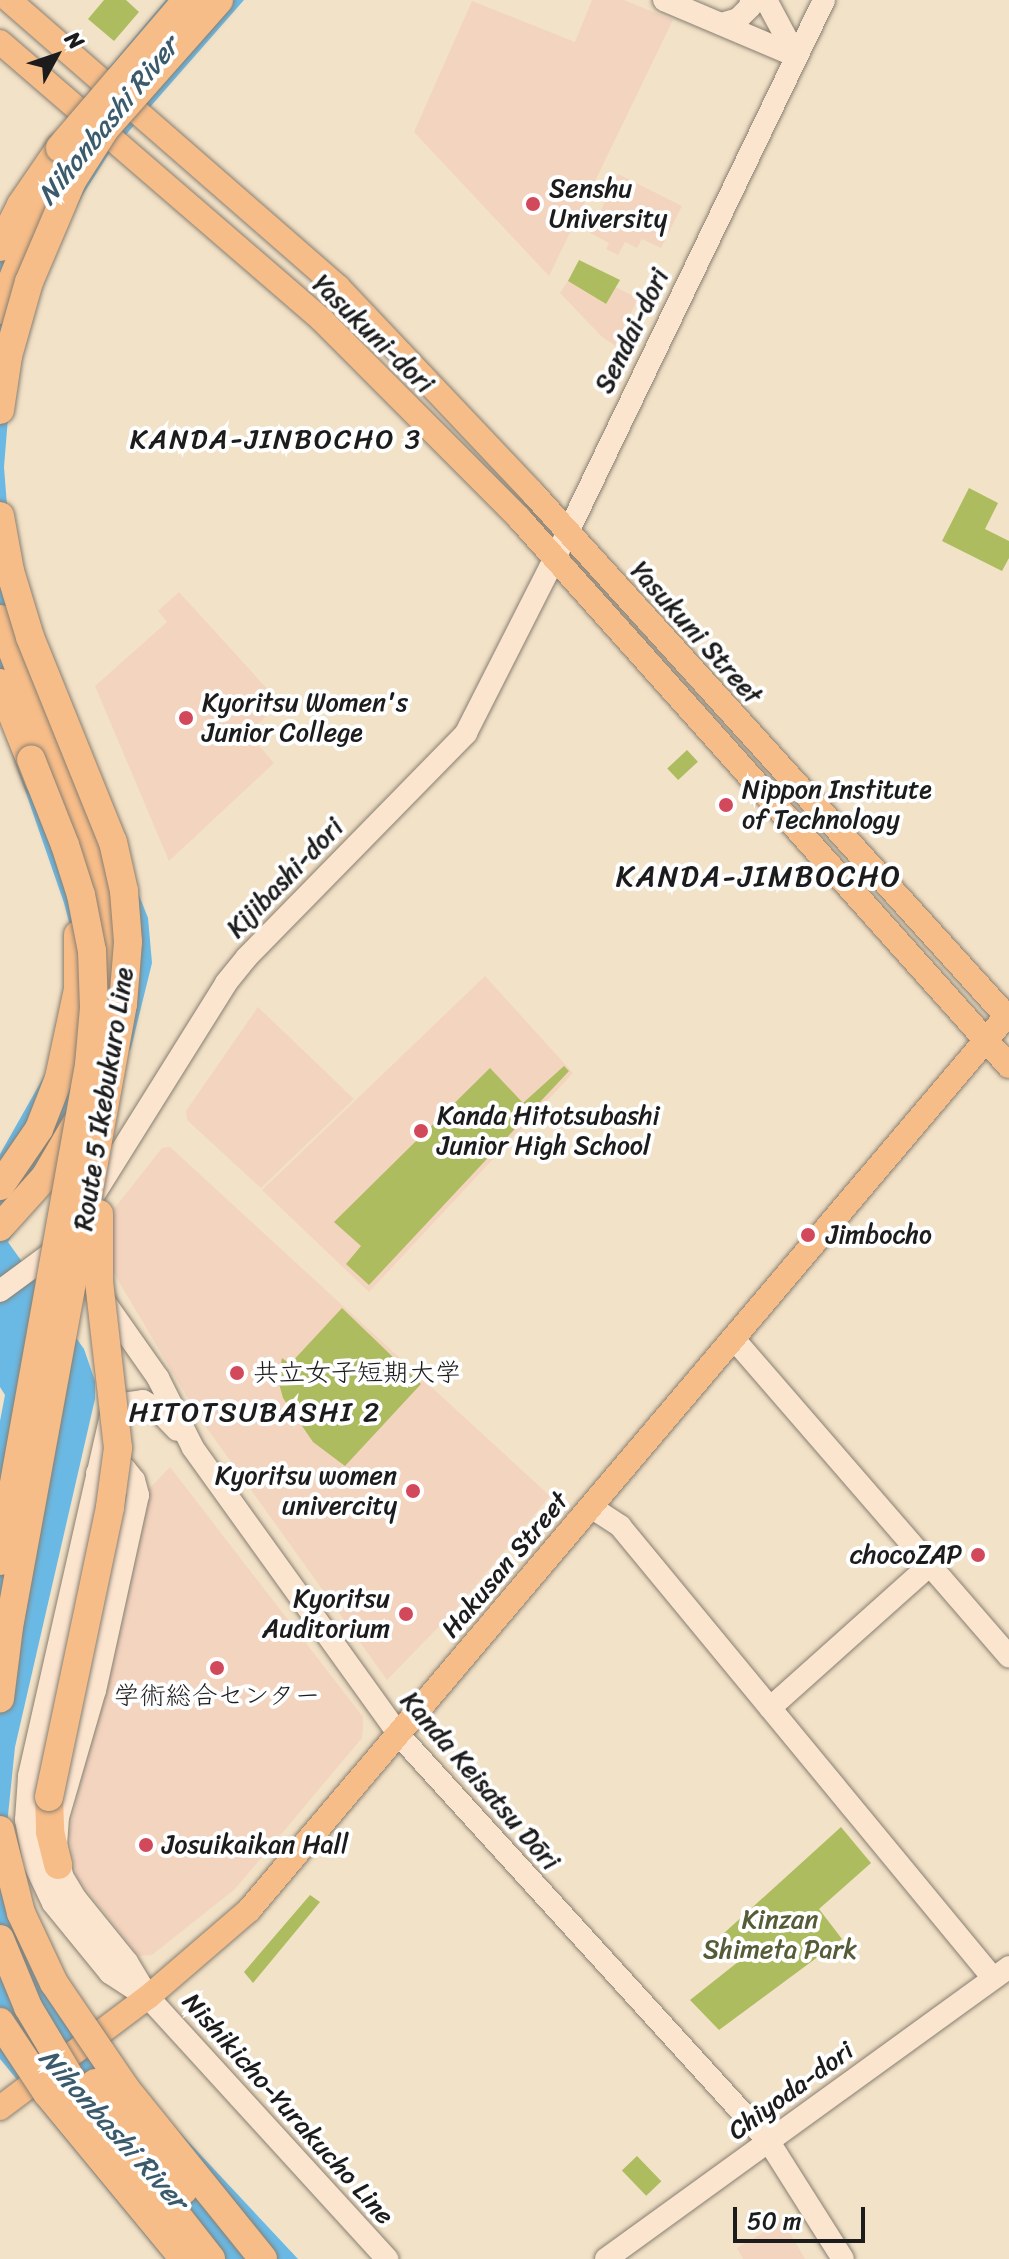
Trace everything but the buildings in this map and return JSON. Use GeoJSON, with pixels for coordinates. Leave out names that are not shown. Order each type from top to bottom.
{"type":"FeatureCollection","features":[{"type":"Feature","properties":{"kind":"highway"},"geometry":{"type":"LineString","coordinates":[[0,247],[21,205],[102,86],[171,0]]}},
{"type":"Feature","properties":{"kind":"highway"},"geometry":{"type":"LineString","coordinates":[[60,148],[187,0]]}},
{"type":"Feature","properties":{"kind":"highway"},"geometry":{"type":"LineString","coordinates":[[0,310],[43,214],[115,117],[219,0]]}},
{"type":"Feature","properties":{"kind":"highway"},"geometry":{"type":"LineString","coordinates":[[115,117],[241,0]]}},
{"type":"Feature","properties":{"kind":"highway"},"geometry":{"type":"LineString","coordinates":[[0,410],[8,356],[37,260],[66,193],[96,141]]}},
{"type":"Feature","properties":{"kind":"highway","name":"Route 5 Ikebukuro Line"},"geometry":{"type":"LineString","coordinates":[[0,516],[10,571],[30,637],[102,812],[124,891],[127,972],[9,1627],[0,1698]]}},
{"type":"Feature","properties":{"kind":"highway","name":"Route 5 Ikebukuro Line"},"geometry":{"type":"LineString","coordinates":[[0,619],[93,863],[105,912],[110,966],[101,1047],[75,1127],[45,1177],[0,1227]]}},
{"type":"Feature","properties":{"kind":"highway","name":"Route 5 Ikebukuro Line"},"geometry":{"type":"LineString","coordinates":[[0,683],[74,870],[92,951],[93,1037],[0,1561]]}},
{"type":"Feature","properties":{"kind":"highway","name":"Route 5 Ikebukuro Line"},"geometry":{"type":"LineString","coordinates":[[0,1186],[29,1147],[48,1109],[68,1048],[78,989],[78,933],[69,875],[31,759]]}},
{"type":"Feature","properties":{"kind":"highway"},"geometry":{"type":"LineString","coordinates":[[58,1865],[50,1832],[49,1797],[110,1507],[118,1448],[99,1281],[101,1121]]}},
{"type":"Feature","properties":{"kind":"highway"},"geometry":{"type":"LineString","coordinates":[[0,1467],[40,1280],[70,1173]]}},
{"type":"Feature","properties":{"kind":"highway"},"geometry":{"type":"LineString","coordinates":[[0,1830],[21,1913],[54,1983],[126,2089],[263,2259]]}},
{"type":"Feature","properties":{"kind":"highway"},"geometry":{"type":"LineString","coordinates":[[0,1939],[28,2007],[74,2084],[211,2259]]}},
{"type":"Feature","properties":{"kind":"highway"},"geometry":{"type":"LineString","coordinates":[[0,1968],[240,2259]]}},
{"type":"Feature","properties":{"kind":"highway"},"geometry":{"type":"LineString","coordinates":[[0,2022],[47,2093],[184,2259]]}},
{"type":"Feature","properties":{"kind":"main road","name":"Yasukuni-dori"},"geometry":{"type":"LineString","coordinates":[[9,0],[91,68],[338,287],[568,532]]}},
{"type":"Feature","properties":{"kind":"main road","name":"Yasukuni-dori"},"geometry":{"type":"LineString","coordinates":[[0,42],[323,321],[555,558],[987,1040]]}},
{"type":"Feature","properties":{"kind":"main road","name":"Yasukuni Street"},"geometry":{"type":"LineString","coordinates":[[568,532],[1008,1016]]}},
{"type":"Feature","properties":{"kind":"main road","name":"Hakusan Street"},"geometry":{"type":"LineString","coordinates":[[0,2108],[148,1997],[249,1910],[1008,1016]]}},
{"type":"Feature","properties":{"kind":"main road"},"geometry":{"type":"LineString","coordinates":[[987,1040],[1009,1066]]}},
{"type":"Feature","properties":{"kind":"street"},"geometry":{"type":"LineString","coordinates":[[664,0],[796,56]]}},
{"type":"Feature","properties":{"kind":"street"},"geometry":{"type":"LineString","coordinates":[[721,24],[744,15],[751,0]]}},
{"type":"Feature","properties":{"kind":"street"},"geometry":{"type":"LineString","coordinates":[[766,0],[796,56]]}},
{"type":"Feature","properties":{"kind":"street","name":"Sendai-dori"},"geometry":{"type":"LineString","coordinates":[[555,558],[824,0]]}},
{"type":"Feature","properties":{"kind":"street","name":"Kijibashi-dori"},"geometry":{"type":"LineString","coordinates":[[0,1291],[42,1264],[61,1247],[226,983],[247,957],[466,733],[555,558]]}},
{"type":"Feature","properties":{"kind":"street","name":"Kanda Keisatsu Dōri"},"geometry":{"type":"LineString","coordinates":[[61,1247],[113,1311],[158,1378],[193,1448],[399,1735],[769,2142],[843,2259]]}},
{"type":"Feature","properties":{"kind":"street"},"geometry":{"type":"LineString","coordinates":[[113,1311],[121,1363],[29,1777],[26,1820],[34,1863],[53,1903],[110,1973],[148,1997]]}},
{"type":"Feature","properties":{"kind":"street"},"geometry":{"type":"LineString","coordinates":[[734,1339],[1009,1657]]}},
{"type":"Feature","properties":{"kind":"street"},"geometry":{"type":"LineString","coordinates":[[111,1415],[122,1404],[143,1401],[157,1409],[193,1448]]}},
{"type":"Feature","properties":{"kind":"street"},"geometry":{"type":"LineString","coordinates":[[97,1473],[106,1467],[125,1469],[134,1480],[138,1495],[95,1690],[61,1803],[56,1831],[58,1865],[76,1899],[127,1962],[148,1997]]}},
{"type":"Feature","properties":{"kind":"street"},"geometry":{"type":"LineString","coordinates":[[591,1507],[620,1526],[770,1708],[1001,1972]]}},
{"type":"Feature","properties":{"kind":"street"},"geometry":{"type":"LineString","coordinates":[[770,1708],[929,1566]]}},
{"type":"Feature","properties":{"kind":"street","name":"Chiyoda-dori"},"geometry":{"type":"LineString","coordinates":[[606,2259],[1001,1972]]}},
{"type":"Feature","properties":{"kind":"street","name":"Nishikicho-Yurakucho Line"},"geometry":{"type":"LineString","coordinates":[[148,1997],[387,2259]]}},
{"type":"Feature","properties":{"kind":"shaded area","name":"Senshu University"},"geometry":{"type":"Polygon","coordinates":[[[592,0],[624,0],[673,20],[549,276],[414,132],[472,1],[575,42],[592,0]]]}},
{"type":"Feature","properties":{"kind":"shaded area","name":"Senshu University"},"geometry":{"type":"Polygon","coordinates":[[[618,174],[682,206],[661,248],[642,239],[637,248],[625,242],[618,255],[606,249],[609,243],[590,233],[618,174]]]}},
{"type":"Feature","properties":{"kind":"shaded area","name":"Senshu University"},"geometry":{"type":"Polygon","coordinates":[[[568,281],[605,304],[615,287],[638,298],[616,346],[602,337],[560,293],[568,281]]]}},
{"type":"Feature","properties":{"kind":"shaded area","name":"Kyoritsu Women's Junior College"},"geometry":{"type":"Polygon","coordinates":[[[179,592],[280,703],[248,733],[274,763],[169,861],[95,686],[167,622],[158,611],[179,592]]]}},
{"type":"Feature","properties":{"kind":"shaded area","name":"Kanda Hitotsubashi Junior High School"},"geometry":{"type":"Polygon","coordinates":[[[485,976],[573,1073],[369,1292],[262,1190],[485,976]]]}},
{"type":"Feature","properties":{"kind":"shaded area"},"geometry":{"type":"Polygon","coordinates":[[[258,1007],[354,1099],[261,1188],[187,1120],[186,1111],[258,1007]]]}},
{"type":"Feature","properties":{"kind":"shaded area"},"geometry":{"type":"Polygon","coordinates":[[[170,1147],[550,1496],[457,1608],[387,1680],[199,1417],[106,1260],[110,1214],[162,1148],[170,1147]]]}},
{"type":"Feature","properties":{"kind":"shaded area","name":"学術総合センター"},"geometry":{"type":"Polygon","coordinates":[[[170,1467],[363,1717],[363,1726],[362,1738],[235,1889],[152,1955],[139,1956],[77,1878],[69,1834],[147,1491],[170,1467]]]}},
{"type":"Feature","properties":{"kind":"shaded area"},"geometry":{"type":"Polygon","coordinates":[[[783,2221],[805,2259],[743,2259],[737,2248],[783,2221]]]}},
{"type":"Feature","properties":{"kind":"green space"},"geometry":{"type":"Polygon","coordinates":[[[104,0],[126,0],[139,12],[114,41],[88,19],[104,0]]]}},
{"type":"Feature","properties":{"kind":"green space"},"geometry":{"type":"Polygon","coordinates":[[[579,260],[620,280],[606,304],[568,281],[579,260]]]}},
{"type":"Feature","properties":{"kind":"green space"},"geometry":{"type":"Polygon","coordinates":[[[969,488],[998,503],[985,529],[1009,541],[1009,558],[1002,571],[942,541],[969,488]]]}},
{"type":"Feature","properties":{"kind":"green space"},"geometry":{"type":"Polygon","coordinates":[[[687,750],[698,762],[678,780],[667,768],[687,750]]]}},
{"type":"Feature","properties":{"kind":"green space"},"geometry":{"type":"Polygon","coordinates":[[[564,1066],[569,1071],[369,1285],[346,1264],[361,1246],[334,1222],[490,1068],[523,1103],[564,1066]]]}},
{"type":"Feature","properties":{"kind":"green space"},"geometry":{"type":"Polygon","coordinates":[[[342,1308],[421,1384],[345,1466],[313,1442],[283,1398],[278,1380],[282,1358],[290,1364],[342,1308]]]}},
{"type":"Feature","properties":{"kind":"green space","name":"Kinzan Shimeta Park"},"geometry":{"type":"Polygon","coordinates":[[[841,1827],[871,1863],[819,1909],[842,1939],[719,2030],[690,2000],[743,1958],[723,1934],[841,1827]]]}},
{"type":"Feature","properties":{"kind":"green space"},"geometry":{"type":"Polygon","coordinates":[[[310,1895],[320,1902],[253,1983],[244,1972],[310,1895]]]}},
{"type":"Feature","properties":{"kind":"green space"},"geometry":{"type":"Polygon","coordinates":[[[637,2156],[661,2181],[646,2196],[622,2171],[637,2156]]]}},
{"type":"Feature","properties":{"kind":"water","name":"Nihonbashi River"},"geometry":{"type":"Polygon","coordinates":[[[166,0],[244,0],[108,155],[82,196],[42,277],[10,393],[4,467],[10,544],[39,643],[148,918],[152,963],[131,1048],[8,1242],[84,1349],[95,1381],[95,1399],[15,1747],[7,1825],[46,1961],[154,2105],[298,2259],[165,2259],[0,2059],[0,1421],[5,1395],[0,1387],[0,1154],[77,1018],[82,971],[64,903],[0,718],[0,234],[66,119],[166,0]]]}},
{"type":"Feature","properties":{"kind":"place","name":"Senshu University"},"geometry":{"type":"Point","coordinates":[533,204]}},
{"type":"Feature","properties":{"kind":"place","name":"Kyoritsu Women's Junior College"},"geometry":{"type":"Point","coordinates":[186,718]}},
{"type":"Feature","properties":{"kind":"place","name":"Nippon Institute of Technology"},"geometry":{"type":"Point","coordinates":[726,805]}},
{"type":"Feature","properties":{"kind":"place","name":"Kanda Hitotsubashi Junior High School"},"geometry":{"type":"Point","coordinates":[421,1131]}},
{"type":"Feature","properties":{"kind":"place","name":"Jimbocho"},"geometry":{"type":"Point","coordinates":[808,1235]}},
{"type":"Feature","properties":{"kind":"place","name":"共立女子短期大学"},"geometry":{"type":"Point","coordinates":[237,1373]}},
{"type":"Feature","properties":{"kind":"place","name":"Kyoritsu women univercity"},"geometry":{"type":"Point","coordinates":[413,1491]}},
{"type":"Feature","properties":{"kind":"place","name":"chocoZAP"},"geometry":{"type":"Point","coordinates":[978,1555]}},
{"type":"Feature","properties":{"kind":"place","name":"Kyoritsu Auditorium"},"geometry":{"type":"Point","coordinates":[406,1614]}},
{"type":"Feature","properties":{"kind":"place","name":"学術総合センター"},"geometry":{"type":"Point","coordinates":[217,1668]}},
{"type":"Feature","properties":{"kind":"place","name":"Josuikaikan Hall"},"geometry":{"type":"Point","coordinates":[146,1845]}},
{"type":"Feature","properties":{"kind":"district","name":"KANDA-JINBOCHO 3"},"geometry":{"type":"Point","coordinates":[276,439]}},
{"type":"Feature","properties":{"kind":"district","name":"KANDA-JIMBOCHO"},"geometry":{"type":"Point","coordinates":[759,876]}},
{"type":"Feature","properties":{"kind":"district","name":"HITOTSUBASHI 2"},"geometry":{"type":"Point","coordinates":[255,1412]}}]}
